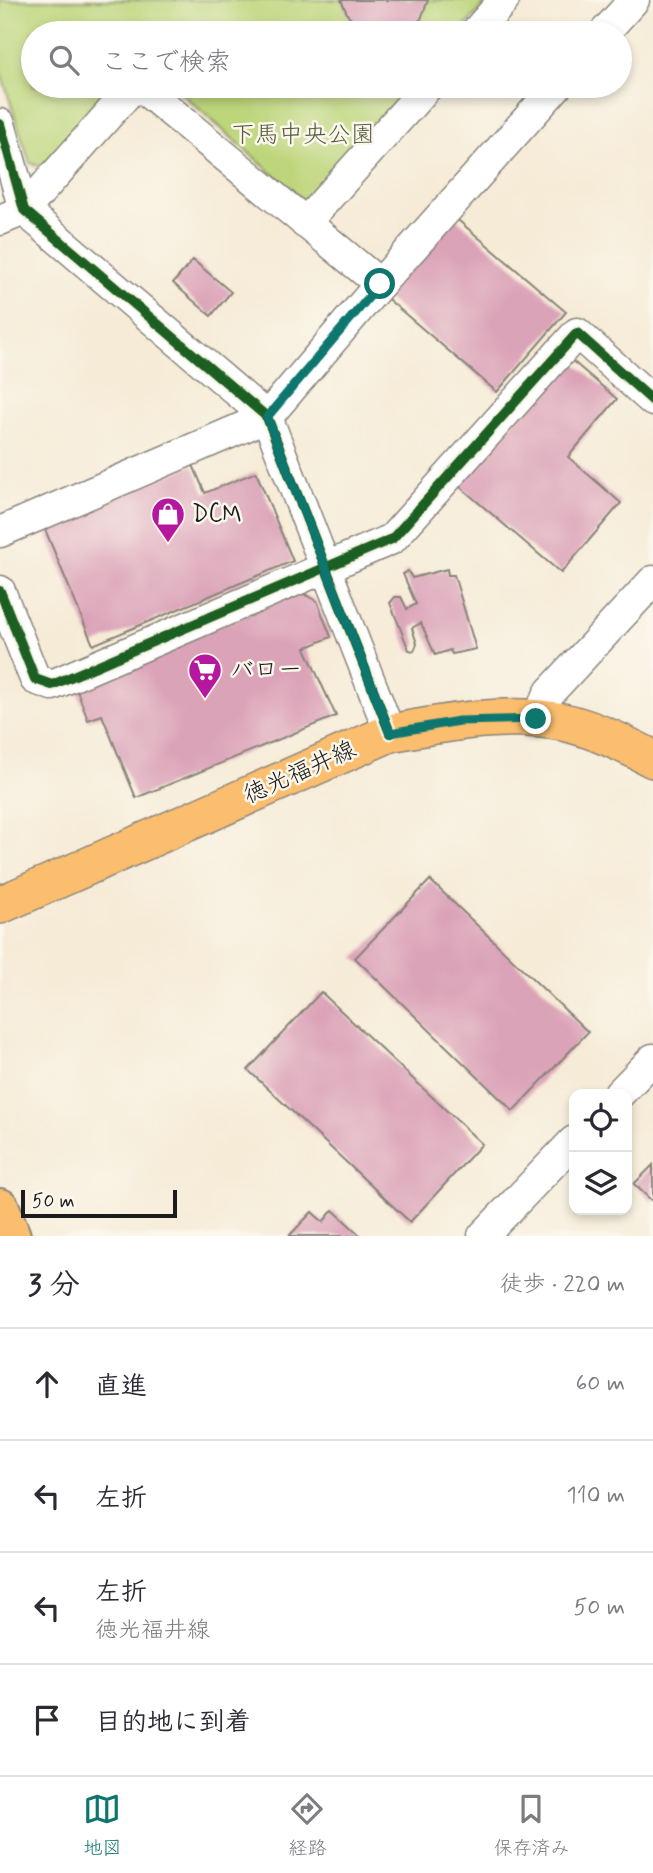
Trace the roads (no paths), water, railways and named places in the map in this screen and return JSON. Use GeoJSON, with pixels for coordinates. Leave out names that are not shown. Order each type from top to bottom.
{"type":"FeatureCollection","features":[{"type":"Feature","properties":{"kind":"highway"},"geometry":{"type":"LineString","coordinates":[[0,1208],[11,1236]]}},
{"type":"Feature","properties":{"kind":"main road","name":"徳光福井線"},"geometry":{"type":"LineString","coordinates":[[0,905],[390,733],[459,721],[536,719],[565,723],[628,746],[653,759]]}},
{"type":"Feature","properties":{"kind":"street"},"geometry":{"type":"LineString","coordinates":[[486,21],[504,0]]}},
{"type":"Feature","properties":{"kind":"street"},"geometry":{"type":"LineString","coordinates":[[615,21],[634,0]]}},
{"type":"Feature","properties":{"kind":"street"},"geometry":{"type":"LineString","coordinates":[[12,215],[123,98]]}},
{"type":"Feature","properties":{"kind":"street"},"geometry":{"type":"LineString","coordinates":[[154,98],[380,284]]}},
{"type":"Feature","properties":{"kind":"street"},"geometry":{"type":"LineString","coordinates":[[305,223],[417,98]]}},
{"type":"Feature","properties":{"kind":"street"},"geometry":{"type":"LineString","coordinates":[[0,532],[267,417],[380,284],[546,98]]}},
{"type":"Feature","properties":{"kind":"street"},"geometry":{"type":"LineString","coordinates":[[0,124],[12,215],[267,417],[390,733]]}},
{"type":"Feature","properties":{"kind":"street"},"geometry":{"type":"LineString","coordinates":[[0,591],[35,679],[52,685],[392,539],[577,333],[653,401]]}},
{"type":"Feature","properties":{"kind":"street"},"geometry":{"type":"LineString","coordinates":[[536,719],[550,692],[653,581]]}},
{"type":"Feature","properties":{"kind":"street"},"geometry":{"type":"LineString","coordinates":[[624,1089],[653,1059]]}},
{"type":"Feature","properties":{"kind":"street"},"geometry":{"type":"LineString","coordinates":[[483,1236],[569,1146]]}},
{"type":"Feature","properties":{"kind":"place","name":"DCM"},"geometry":{"type":"Point","coordinates":[168,544]}},
{"type":"Feature","properties":{"kind":"place","name":"バロー"},"geometry":{"type":"Point","coordinates":[205,700]}},
{"type":"Feature","properties":{"kind":"park label","name":"下馬中央公園"},"geometry":{"type":"Point","coordinates":[303,135]}}]}
